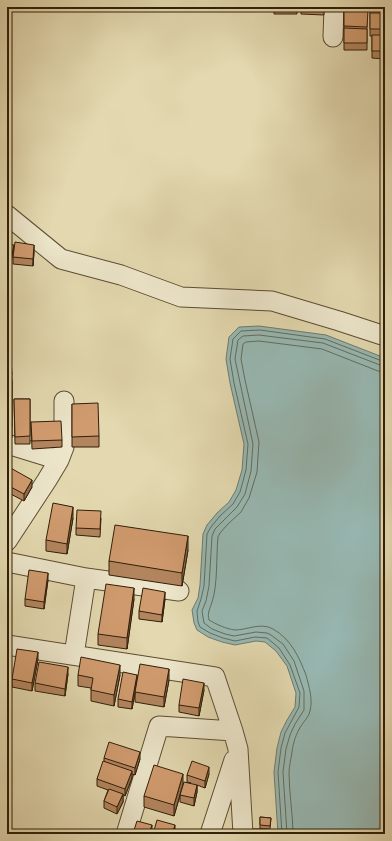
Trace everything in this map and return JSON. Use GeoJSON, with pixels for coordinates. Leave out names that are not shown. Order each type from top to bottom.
{"type":"FeatureCollection","features":[{"type":"Feature","properties":{"kind":"street"},"geometry":{"type":"LineString","coordinates":[[333,37],[334,7]]}},
{"type":"Feature","properties":{"kind":"street"},"geometry":{"type":"LineString","coordinates":[[7,215],[61,260],[121,275],[181,297],[272,301],[385,336]]}},
{"type":"Feature","properties":{"kind":"street"},"geometry":{"type":"LineString","coordinates":[[7,541],[48,480],[59,460],[64,447],[64,401]]}},
{"type":"Feature","properties":{"kind":"street"},"geometry":{"type":"LineString","coordinates":[[7,444],[59,460]]}},
{"type":"Feature","properties":{"kind":"street"},"geometry":{"type":"LineString","coordinates":[[7,562],[86,578],[179,591]]}},
{"type":"Feature","properties":{"kind":"street"},"geometry":{"type":"LineString","coordinates":[[74,655],[86,578]]}},
{"type":"Feature","properties":{"kind":"street"},"geometry":{"type":"LineString","coordinates":[[7,645],[215,677],[236,740],[243,834]]}},
{"type":"Feature","properties":{"kind":"street"},"geometry":{"type":"LineString","coordinates":[[126,834],[160,726],[236,740]]}},
{"type":"Feature","properties":{"kind":"street"},"geometry":{"type":"LineString","coordinates":[[210,834],[236,740]]}},
{"type":"Feature","properties":{"kind":"water"},"geometry":{"type":"Polygon","coordinates":[[[259,326],[326,335],[385,358],[385,834],[278,834],[274,772],[277,748],[281,732],[295,707],[296,693],[287,666],[276,651],[265,642],[256,641],[235,645],[222,642],[208,637],[197,630],[194,623],[192,610],[198,598],[200,585],[203,534],[207,525],[229,502],[236,490],[242,470],[244,444],[226,359],[229,337],[239,327],[259,326]]]}},
{"type":"Feature","properties":{"kind":"building"},"geometry":{"type":"Polygon","coordinates":[[[367,7],[367,8],[344,8],[367,7]]]}},
{"type":"Feature","properties":{"kind":"building"},"geometry":{"type":"Polygon","coordinates":[[[385,7],[385,8],[370,8],[385,7]]]}},
{"type":"Feature","properties":{"kind":"building"},"geometry":{"type":"Polygon","coordinates":[[[344,10],[368,10],[367,27],[344,26],[344,10]]]}},
{"type":"Feature","properties":{"kind":"building"},"geometry":{"type":"Polygon","coordinates":[[[370,13],[385,13],[385,29],[370,29],[370,13]]]}},
{"type":"Feature","properties":{"kind":"building"},"geometry":{"type":"Polygon","coordinates":[[[344,28],[367,29],[367,43],[344,43],[344,28]]]}},
{"type":"Feature","properties":{"kind":"building"},"geometry":{"type":"Polygon","coordinates":[[[372,35],[385,35],[385,51],[372,51],[372,35]]]}},
{"type":"Feature","properties":{"kind":"building"},"geometry":{"type":"Polygon","coordinates":[[[15,242],[34,245],[33,259],[13,257],[15,242]]]}},
{"type":"Feature","properties":{"kind":"building"},"geometry":{"type":"Polygon","coordinates":[[[7,244],[14,245],[11,258],[7,257],[7,244]]]}},
{"type":"Feature","properties":{"kind":"building"},"geometry":{"type":"Polygon","coordinates":[[[7,360],[11,360],[12,375],[7,375],[7,360]]]}},
{"type":"Feature","properties":{"kind":"building"},"geometry":{"type":"Polygon","coordinates":[[[7,381],[12,381],[12,427],[7,427],[7,381]]]}},
{"type":"Feature","properties":{"kind":"building"},"geometry":{"type":"Polygon","coordinates":[[[14,399],[30,399],[30,436],[15,437],[14,399]]]}},
{"type":"Feature","properties":{"kind":"building"},"geometry":{"type":"Polygon","coordinates":[[[98,403],[99,436],[72,437],[72,404],[98,403]]]}},
{"type":"Feature","properties":{"kind":"building"},"geometry":{"type":"Polygon","coordinates":[[[61,421],[62,440],[32,441],[31,422],[61,421]]]}},
{"type":"Feature","properties":{"kind":"building"},"geometry":{"type":"Polygon","coordinates":[[[7,466],[32,480],[24,494],[7,485],[7,466]]]}},
{"type":"Feature","properties":{"kind":"building"},"geometry":{"type":"Polygon","coordinates":[[[53,503],[73,507],[67,544],[46,540],[53,503]]]}},
{"type":"Feature","properties":{"kind":"building"},"geometry":{"type":"Polygon","coordinates":[[[77,510],[101,511],[100,529],[76,528],[77,510]]]}},
{"type":"Feature","properties":{"kind":"building"},"geometry":{"type":"Polygon","coordinates":[[[115,525],[188,536],[182,573],[109,561],[115,525]]]}},
{"type":"Feature","properties":{"kind":"building"},"geometry":{"type":"Polygon","coordinates":[[[29,570],[48,573],[44,602],[25,599],[29,570]]]}},
{"type":"Feature","properties":{"kind":"building"},"geometry":{"type":"Polygon","coordinates":[[[106,584],[134,588],[127,638],[98,634],[106,584]]]}},
{"type":"Feature","properties":{"kind":"building"},"geometry":{"type":"Polygon","coordinates":[[[143,588],[165,592],[162,615],[139,611],[143,588]]]}},
{"type":"Feature","properties":{"kind":"building"},"geometry":{"type":"Polygon","coordinates":[[[17,649],[38,652],[32,683],[12,679],[17,649]]]}},
{"type":"Feature","properties":{"kind":"building"},"geometry":{"type":"Polygon","coordinates":[[[81,657],[120,665],[114,695],[91,690],[93,678],[78,675],[81,657]]]}},
{"type":"Feature","properties":{"kind":"building"},"geometry":{"type":"Polygon","coordinates":[[[39,662],[68,667],[65,689],[35,683],[39,662]]]}},
{"type":"Feature","properties":{"kind":"building"},"geometry":{"type":"Polygon","coordinates":[[[140,664],[169,669],[164,697],[135,692],[140,664]]]}},
{"type":"Feature","properties":{"kind":"building"},"geometry":{"type":"Polygon","coordinates":[[[123,672],[137,675],[132,702],[118,699],[123,672]]]}},
{"type":"Feature","properties":{"kind":"building"},"geometry":{"type":"Polygon","coordinates":[[[183,679],[204,683],[199,708],[179,705],[183,679]]]}},
{"type":"Feature","properties":{"kind":"building"},"geometry":{"type":"Polygon","coordinates":[[[109,742],[140,752],[135,768],[104,758],[109,742]]]}},
{"type":"Feature","properties":{"kind":"building"},"geometry":{"type":"Polygon","coordinates":[[[103,761],[132,771],[125,789],[97,779],[103,761]]]}},
{"type":"Feature","properties":{"kind":"building"},"geometry":{"type":"Polygon","coordinates":[[[192,761],[209,767],[205,781],[187,775],[192,761]]]}},
{"type":"Feature","properties":{"kind":"building"},"geometry":{"type":"Polygon","coordinates":[[[154,765],[183,774],[174,805],[144,796],[154,765]]]}},
{"type":"Feature","properties":{"kind":"building"},"geometry":{"type":"Polygon","coordinates":[[[184,782],[197,785],[194,798],[180,795],[184,782]]]}},
{"type":"Feature","properties":{"kind":"building"},"geometry":{"type":"Polygon","coordinates":[[[109,789],[123,794],[117,807],[104,801],[109,789]]]}},
{"type":"Feature","properties":{"kind":"building"},"geometry":{"type":"Polygon","coordinates":[[[260,817],[271,818],[270,826],[260,825],[260,817]]]}},
{"type":"Feature","properties":{"kind":"building"},"geometry":{"type":"Polygon","coordinates":[[[157,820],[175,825],[172,834],[153,834],[157,820]]]}},
{"type":"Feature","properties":{"kind":"building"},"geometry":{"type":"Polygon","coordinates":[[[137,821],[152,825],[149,834],[133,833],[137,821]]]}},
{"type":"Feature","properties":{"kind":"building"},"geometry":{"type":"Polygon","coordinates":[[[253,829],[267,829],[267,834],[253,834],[253,829]]]}}]}
